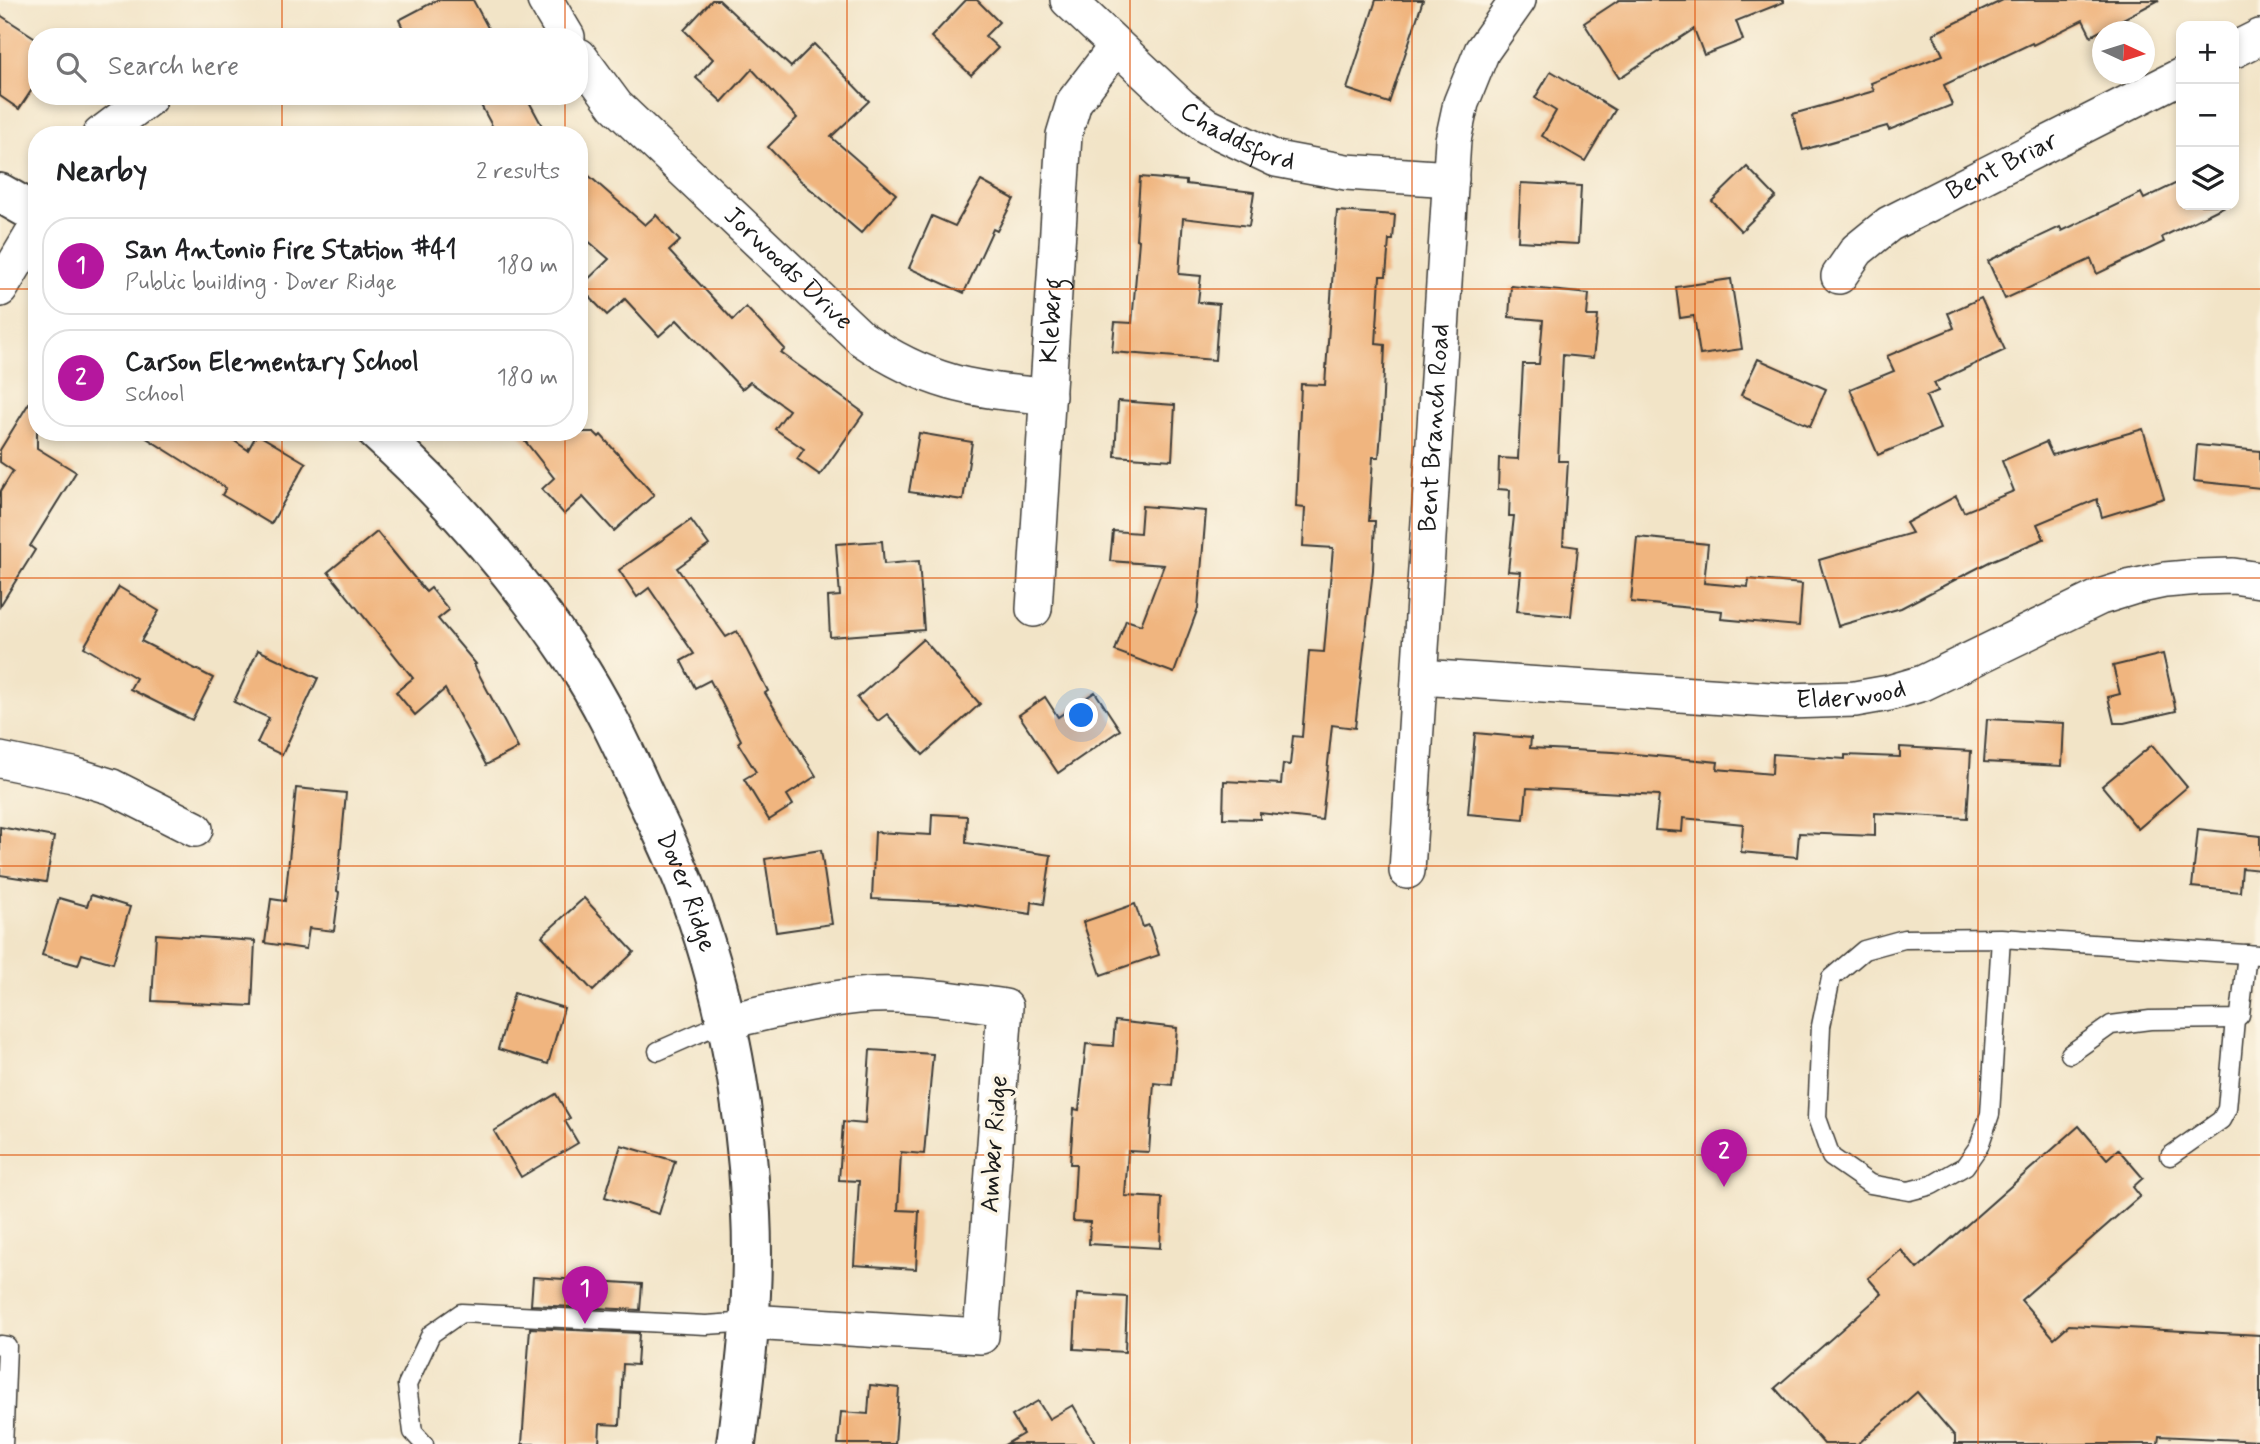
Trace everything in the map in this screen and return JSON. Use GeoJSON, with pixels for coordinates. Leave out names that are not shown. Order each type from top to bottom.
{"type":"FeatureCollection","features":[{"type":"Feature","properties":{"kind":"street"},"geometry":{"type":"LineString","coordinates":[[545,0],[561,28]]}},
{"type":"Feature","properties":{"kind":"street","name":"Chaddsford"},"geometry":{"type":"LineString","coordinates":[[1068,0],[1182,107],[1207,126],[1276,159],[1346,172],[1451,179]]}},
{"type":"Feature","properties":{"kind":"street","name":"Bent Branch Road"},"geometry":{"type":"LineString","coordinates":[[1407,871],[1453,141],[1470,77],[1482,51],[1518,0]]}},
{"type":"Feature","properties":{"kind":"street"},"geometry":{"type":"LineString","coordinates":[[2239,48],[2260,37]]}},
{"type":"Feature","properties":{"kind":"street","name":"Kleberg"},"geometry":{"type":"LineString","coordinates":[[1034,609],[1064,135],[1074,102],[1116,47]]}},
{"type":"Feature","properties":{"kind":"street","name":"Jorwoods Drive"},"geometry":{"type":"LineString","coordinates":[[588,68],[616,106],[861,338],[902,364],[938,379],[995,392],[1048,396]]}},
{"type":"Feature","properties":{"kind":"street","name":"Bent Briar"},"geometry":{"type":"LineString","coordinates":[[1839,276],[1857,250],[1889,224],[2176,79]]}},
{"type":"Feature","properties":{"kind":"street"},"geometry":{"type":"LineString","coordinates":[[112,126],[140,105]]}},
{"type":"Feature","properties":{"kind":"street"},"geometry":{"type":"LineString","coordinates":[[0,193],[28,209]]}},
{"type":"Feature","properties":{"kind":"street"},"geometry":{"type":"LineString","coordinates":[[0,289],[28,242]]}},
{"type":"Feature","properties":{"kind":"street","name":"Dover Ridge"},"geometry":{"type":"LineString","coordinates":[[387,441],[417,468],[502,562],[572,657],[609,718],[677,865],[715,979],[738,1081],[751,1213],[751,1322],[737,1444]]}},
{"type":"Feature","properties":{"kind":"street","name":"Elderwood"},"geometry":{"type":"LineString","coordinates":[[1420,677],[1786,701],[1855,699],[1923,683],[2100,597],[2132,587],[2199,576],[2233,576],[2260,580]]}},
{"type":"Feature","properties":{"kind":"street"},"geometry":{"type":"LineString","coordinates":[[0,760],[73,775],[111,787],[195,829]]}},
{"type":"Feature","properties":{"kind":"street","name":"Amber Ridge"},"geometry":{"type":"LineString","coordinates":[[724,1022],[828,999],[873,995],[919,995],[1005,1007],[981,1336],[751,1322]]}},
{"type":"Feature","properties":{"kind":"lane"},"geometry":{"type":"LineString","coordinates":[[2001,938],[1990,1114],[1979,1146],[1965,1166],[1932,1185],[1909,1191],[1870,1184],[1831,1157],[1817,1118],[1821,1026],[1831,978],[1864,950],[1904,939],[2001,938],[2253,955],[2241,1015],[2235,1019],[2150,1020],[2111,1025],[2070,1055]]}},
{"type":"Feature","properties":{"kind":"lane"},"geometry":{"type":"LineString","coordinates":[[2170,1156],[2221,1120],[2227,1109],[2235,1019]]}},
{"type":"Feature","properties":{"kind":"lane"},"geometry":{"type":"LineString","coordinates":[[658,1051],[724,1022]]}},
{"type":"Feature","properties":{"kind":"lane"},"geometry":{"type":"LineString","coordinates":[[424,1444],[412,1432],[407,1385],[431,1334],[461,1313],[706,1325],[751,1322]]}},
{"type":"Feature","properties":{"kind":"lane"},"geometry":{"type":"LineString","coordinates":[[0,1345],[7,1346],[3,1444]]}},
{"type":"Feature","properties":{"kind":"building"},"geometry":{"type":"Polygon","coordinates":[[[437,0],[473,0],[488,28],[403,28],[399,20],[437,0]]]}},
{"type":"Feature","properties":{"kind":"building"},"geometry":{"type":"Polygon","coordinates":[[[712,0],[719,0],[791,67],[814,44],[869,101],[831,137],[896,194],[861,233],[800,180],[768,147],[797,118],[752,69],[722,102],[696,78],[713,59],[684,30],[712,0]]]}},
{"type":"Feature","properties":{"kind":"building"},"geometry":{"type":"Polygon","coordinates":[[[966,0],[977,0],[999,22],[985,36],[998,48],[971,75],[931,37],[966,0]]]}},
{"type":"Feature","properties":{"kind":"building"},"geometry":{"type":"Polygon","coordinates":[[[1376,0],[1423,0],[1389,103],[1347,89],[1376,0]]]}},
{"type":"Feature","properties":{"kind":"building"},"geometry":{"type":"Polygon","coordinates":[[[1619,0],[1784,2],[1736,21],[1743,40],[1704,55],[1694,29],[1619,78],[1584,23],[1619,0]]]}},
{"type":"Feature","properties":{"kind":"building"},"geometry":{"type":"Polygon","coordinates":[[[2003,0],[2159,0],[2119,21],[2092,21],[2091,36],[2083,20],[1944,85],[1952,105],[1889,130],[1887,126],[1803,150],[1793,114],[1874,91],[1871,83],[1943,55],[1933,34],[2003,0]]]}},
{"type":"Feature","properties":{"kind":"building"},"geometry":{"type":"Polygon","coordinates":[[[0,15],[28,33],[28,96],[19,109],[0,96],[0,15]]]}},
{"type":"Feature","properties":{"kind":"building"},"geometry":{"type":"Polygon","coordinates":[[[1551,71],[1615,110],[1585,161],[1542,136],[1556,111],[1535,98],[1551,71]]]}},
{"type":"Feature","properties":{"kind":"building"},"geometry":{"type":"Polygon","coordinates":[[[481,105],[531,105],[542,126],[492,126],[481,105]]]}},
{"type":"Feature","properties":{"kind":"building"},"geometry":{"type":"Polygon","coordinates":[[[1747,167],[1776,197],[1741,231],[1712,201],[1747,167]]]}},
{"type":"Feature","properties":{"kind":"building"},"geometry":{"type":"Polygon","coordinates":[[[588,175],[645,225],[656,215],[680,241],[669,251],[733,320],[746,307],[785,349],[781,353],[864,413],[820,475],[797,459],[804,449],[775,429],[789,410],[750,382],[742,389],[677,320],[659,336],[625,299],[607,315],[588,295],[588,279],[609,259],[588,241],[588,175]]]}},
{"type":"Feature","properties":{"kind":"building"},"geometry":{"type":"Polygon","coordinates":[[[1140,177],[1254,192],[1249,226],[1183,218],[1179,274],[1201,276],[1198,302],[1219,304],[1215,360],[1112,352],[1115,322],[1132,323],[1139,240],[1136,239],[1140,177]]]}},
{"type":"Feature","properties":{"kind":"building"},"geometry":{"type":"Polygon","coordinates":[[[981,181],[1014,199],[997,231],[993,229],[964,293],[909,268],[932,216],[955,226],[981,181]]]}},
{"type":"Feature","properties":{"kind":"building"},"geometry":{"type":"Polygon","coordinates":[[[1521,183],[1581,186],[1578,244],[1518,241],[1521,183]]]}},
{"type":"Feature","properties":{"kind":"building"},"geometry":{"type":"Polygon","coordinates":[[[2176,183],[2176,210],[2217,210],[2162,237],[2164,242],[2097,274],[2091,259],[2005,299],[1988,261],[2060,227],[2062,231],[2141,193],[2144,199],[2176,183]]]}},
{"type":"Feature","properties":{"kind":"building"},"geometry":{"type":"Polygon","coordinates":[[[1337,211],[1395,215],[1393,240],[1389,240],[1386,276],[1380,276],[1376,344],[1385,345],[1382,419],[1379,457],[1373,457],[1369,521],[1375,521],[1373,570],[1355,728],[1332,725],[1322,820],[1260,813],[1260,819],[1223,818],[1224,781],[1281,784],[1283,764],[1290,765],[1293,736],[1302,737],[1309,651],[1324,652],[1333,548],[1303,546],[1305,508],[1296,507],[1301,384],[1325,385],[1337,211]]]}},
{"type":"Feature","properties":{"kind":"building"},"geometry":{"type":"Polygon","coordinates":[[[1731,279],[1742,349],[1700,355],[1694,316],[1680,318],[1676,287],[1731,279]]]}},
{"type":"Feature","properties":{"kind":"building"},"geometry":{"type":"Polygon","coordinates":[[[1511,286],[1589,294],[1587,316],[1598,316],[1593,358],[1563,355],[1558,461],[1568,461],[1563,545],[1578,547],[1571,616],[1517,611],[1521,572],[1508,571],[1514,516],[1509,516],[1510,490],[1498,489],[1499,458],[1518,459],[1523,364],[1539,364],[1543,320],[1509,317],[1511,286]]]}},
{"type":"Feature","properties":{"kind":"building"},"geometry":{"type":"Polygon","coordinates":[[[1981,298],[2005,350],[1934,383],[1938,391],[1926,396],[1940,429],[1878,455],[1850,389],[1894,371],[1887,356],[1954,328],[1948,313],[1981,298]]]}},
{"type":"Feature","properties":{"kind":"building"},"geometry":{"type":"Polygon","coordinates":[[[1758,359],[1826,389],[1810,426],[1741,395],[1758,359]]]}},
{"type":"Feature","properties":{"kind":"building"},"geometry":{"type":"Polygon","coordinates":[[[1118,401],[1175,405],[1172,460],[1115,456],[1118,401]]]}},
{"type":"Feature","properties":{"kind":"building"},"geometry":{"type":"Polygon","coordinates":[[[28,405],[28,441],[37,441],[37,448],[76,472],[30,546],[35,550],[0,606],[0,492],[13,471],[0,462],[0,450],[28,405]]]}},
{"type":"Feature","properties":{"kind":"building"},"geometry":{"type":"Polygon","coordinates":[[[2143,429],[2164,498],[2102,517],[2097,499],[2037,524],[2044,539],[1993,560],[1901,608],[1838,626],[1819,560],[1912,533],[1906,523],[1956,496],[1964,512],[2014,491],[2002,461],[2046,442],[2052,455],[2143,429]]]}},
{"type":"Feature","properties":{"kind":"building"},"geometry":{"type":"Polygon","coordinates":[[[588,432],[594,432],[599,437],[601,435],[654,495],[614,531],[583,497],[564,514],[542,489],[554,478],[525,441],[588,441],[588,432]]]}},
{"type":"Feature","properties":{"kind":"building"},"geometry":{"type":"Polygon","coordinates":[[[919,433],[972,442],[963,500],[909,492],[919,433]]]}},
{"type":"Feature","properties":{"kind":"building"},"geometry":{"type":"Polygon","coordinates":[[[151,441],[234,441],[248,450],[253,441],[269,441],[306,463],[271,524],[222,495],[226,488],[151,441]]]}},
{"type":"Feature","properties":{"kind":"building"},"geometry":{"type":"Polygon","coordinates":[[[2197,445],[2260,451],[2260,488],[2194,481],[2197,445]]]}},
{"type":"Feature","properties":{"kind":"building"},"geometry":{"type":"Polygon","coordinates":[[[1142,506],[1206,511],[1198,608],[1174,673],[1115,651],[1126,620],[1141,625],[1164,565],[1110,561],[1113,531],[1140,533],[1142,506]]]}},
{"type":"Feature","properties":{"kind":"building"},"geometry":{"type":"Polygon","coordinates":[[[691,520],[709,545],[677,568],[726,637],[737,631],[768,691],[765,693],[816,776],[787,795],[793,805],[769,820],[744,779],[756,772],[738,743],[741,740],[710,680],[695,688],[681,661],[694,654],[649,588],[637,597],[619,570],[691,520]]]}},
{"type":"Feature","properties":{"kind":"building"},"geometry":{"type":"Polygon","coordinates":[[[377,532],[426,592],[431,588],[449,610],[438,619],[476,664],[474,665],[518,748],[486,765],[445,689],[415,715],[396,692],[413,678],[328,572],[377,532]]]}},
{"type":"Feature","properties":{"kind":"building"},"geometry":{"type":"Polygon","coordinates":[[[1637,537],[1708,544],[1704,583],[1748,587],[1749,579],[1802,584],[1799,626],[1721,619],[1722,611],[1631,602],[1637,537]]]}},
{"type":"Feature","properties":{"kind":"building"},"geometry":{"type":"Polygon","coordinates":[[[882,541],[884,564],[919,561],[924,630],[830,637],[828,597],[840,596],[836,544],[882,541]]]}},
{"type":"Feature","properties":{"kind":"building"},"geometry":{"type":"Polygon","coordinates":[[[119,587],[159,611],[141,641],[213,678],[192,720],[130,689],[136,678],[84,647],[119,587]]]}},
{"type":"Feature","properties":{"kind":"building"},"geometry":{"type":"Polygon","coordinates":[[[923,639],[980,704],[923,755],[887,714],[878,721],[857,698],[923,639]]]}},
{"type":"Feature","properties":{"kind":"building"},"geometry":{"type":"Polygon","coordinates":[[[258,650],[318,678],[282,755],[257,743],[269,718],[234,702],[258,650]]]}},
{"type":"Feature","properties":{"kind":"building"},"geometry":{"type":"Polygon","coordinates":[[[2163,654],[2176,711],[2114,723],[2108,697],[2120,694],[2113,666],[2163,654]]]}},
{"type":"Feature","properties":{"kind":"building"},"geometry":{"type":"Polygon","coordinates":[[[1095,692],[1120,730],[1058,773],[1019,715],[1045,697],[1058,717],[1095,692]]]}},
{"type":"Feature","properties":{"kind":"building"},"geometry":{"type":"Polygon","coordinates":[[[1987,719],[2064,723],[2062,766],[1984,762],[1987,719]]]}},
{"type":"Feature","properties":{"kind":"building"},"geometry":{"type":"Polygon","coordinates":[[[1475,733],[1531,738],[1530,748],[1614,752],[1718,762],[1717,769],[1772,774],[1773,754],[1845,759],[1845,755],[1900,757],[1900,747],[1971,751],[1967,818],[1875,813],[1875,836],[1799,833],[1797,857],[1741,852],[1743,824],[1683,818],[1682,832],[1655,830],[1659,795],[1527,788],[1524,819],[1468,814],[1475,733]]]}},
{"type":"Feature","properties":{"kind":"building"},"geometry":{"type":"Polygon","coordinates":[[[2152,745],[2187,787],[2138,829],[2102,786],[2152,745]]]}},
{"type":"Feature","properties":{"kind":"building"},"geometry":{"type":"Polygon","coordinates":[[[296,788],[346,793],[334,931],[309,928],[306,949],[265,943],[271,899],[285,901],[296,788]]]}},
{"type":"Feature","properties":{"kind":"building"},"geometry":{"type":"Polygon","coordinates":[[[932,814],[967,816],[966,843],[1051,855],[1044,904],[1032,902],[1031,914],[959,903],[872,899],[875,832],[931,835],[932,814]]]}},
{"type":"Feature","properties":{"kind":"building"},"geometry":{"type":"Polygon","coordinates":[[[0,827],[54,837],[46,882],[0,875],[0,827]]]}},
{"type":"Feature","properties":{"kind":"building"},"geometry":{"type":"Polygon","coordinates":[[[2198,829],[2260,836],[2260,870],[2242,868],[2240,892],[2192,887],[2198,829]]]}},
{"type":"Feature","properties":{"kind":"building"},"geometry":{"type":"Polygon","coordinates":[[[821,850],[832,924],[776,932],[765,859],[821,850]]]}},
{"type":"Feature","properties":{"kind":"building"},"geometry":{"type":"Polygon","coordinates":[[[91,895],[130,907],[113,963],[82,954],[78,965],[42,955],[59,898],[87,906],[91,895]]]}},
{"type":"Feature","properties":{"kind":"building"},"geometry":{"type":"Polygon","coordinates":[[[584,898],[634,952],[593,991],[542,936],[584,898]]]}},
{"type":"Feature","properties":{"kind":"building"},"geometry":{"type":"Polygon","coordinates":[[[1135,904],[1143,927],[1149,925],[1159,955],[1101,975],[1083,922],[1135,904]]]}},
{"type":"Feature","properties":{"kind":"building"},"geometry":{"type":"Polygon","coordinates":[[[156,934],[255,941],[252,1006],[152,1001],[156,934]]]}},
{"type":"Feature","properties":{"kind":"building"},"geometry":{"type":"Polygon","coordinates":[[[514,993],[564,1008],[548,1064],[498,1049],[514,993]]]}},
{"type":"Feature","properties":{"kind":"building"},"geometry":{"type":"Polygon","coordinates":[[[1115,1021],[1177,1028],[1172,1085],[1154,1083],[1149,1152],[1128,1151],[1125,1196],[1162,1198],[1160,1248],[1089,1244],[1090,1222],[1073,1221],[1076,1164],[1070,1164],[1074,1109],[1079,1110],[1086,1044],[1113,1046],[1115,1021]]]}},
{"type":"Feature","properties":{"kind":"building"},"geometry":{"type":"Polygon","coordinates":[[[870,1050],[933,1054],[924,1154],[901,1152],[898,1210],[919,1211],[916,1269],[854,1265],[859,1181],[839,1180],[843,1122],[865,1124],[870,1050]]]}},
{"type":"Feature","properties":{"kind":"building"},"geometry":{"type":"Polygon","coordinates":[[[556,1094],[570,1118],[565,1121],[578,1143],[521,1177],[494,1131],[556,1094]]]}},
{"type":"Feature","properties":{"kind":"building"},"geometry":{"type":"Polygon","coordinates":[[[2079,1126],[2107,1159],[2118,1149],[2143,1178],[2133,1187],[2140,1196],[2021,1300],[2054,1338],[2069,1325],[2260,1335],[2260,1441],[2159,1436],[2158,1444],[1955,1444],[1955,1436],[1917,1392],[1858,1444],[1824,1444],[1775,1388],[1882,1294],[1868,1278],[1901,1250],[1917,1269],[2079,1126]]]}},
{"type":"Feature","properties":{"kind":"building"},"geometry":{"type":"Polygon","coordinates":[[[621,1145],[675,1161],[659,1214],[605,1197],[621,1145]]]}},
{"type":"Feature","properties":{"kind":"building"},"geometry":{"type":"Polygon","coordinates":[[[533,1277],[642,1284],[640,1310],[531,1305],[533,1277]]]}},
{"type":"Feature","properties":{"kind":"building"},"geometry":{"type":"Polygon","coordinates":[[[1077,1294],[1127,1297],[1125,1352],[1074,1349],[1077,1294]]]}},
{"type":"Feature","properties":{"kind":"building"},"geometry":{"type":"Polygon","coordinates":[[[530,1328],[639,1333],[637,1365],[623,1364],[620,1425],[600,1424],[599,1444],[522,1444],[530,1328]]]}},
{"type":"Feature","properties":{"kind":"building"},"geometry":{"type":"Polygon","coordinates":[[[870,1385],[899,1388],[895,1444],[838,1444],[841,1412],[868,1414],[870,1385]]]}},
{"type":"Feature","properties":{"kind":"building"},"geometry":{"type":"Polygon","coordinates":[[[1038,1401],[1049,1419],[1073,1405],[1096,1444],[1006,1444],[1023,1434],[1012,1416],[1038,1401]]]}},
{"type":"Feature","properties":{"kind":"place","name":"Carson Elementary School"},"geometry":{"type":"Point","coordinates":[1724,1187]}},
{"type":"Feature","properties":{"kind":"place","name":"San Antonio Fire Station #41"},"geometry":{"type":"Point","coordinates":[585,1324]}}]}
